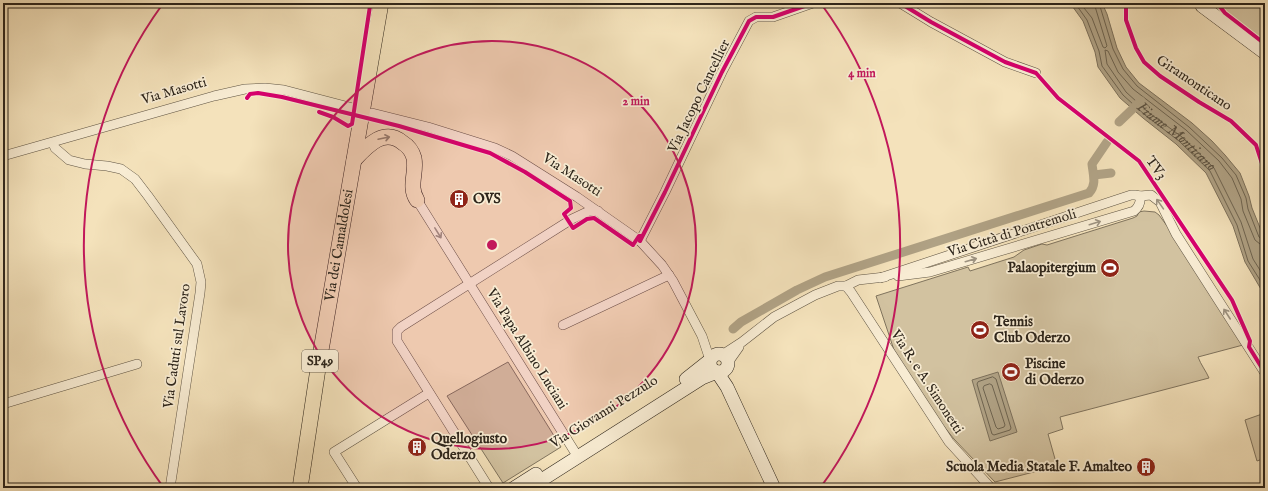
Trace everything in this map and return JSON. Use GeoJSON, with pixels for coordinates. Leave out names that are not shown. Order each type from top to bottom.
{"type":"FeatureCollection","features":[{"type":"Feature","properties":{"kind":"main road","name":"Via dei Camaldolesi"},"geometry":{"type":"LineString","coordinates":[[300,488],[381,3]]}},
{"type":"Feature","properties":{"kind":"main road"},"geometry":{"type":"LineString","coordinates":[[354,160],[370,144],[379,139],[388,136],[399,139],[408,146],[414,158],[412,184],[413,194],[417,200]]}},
{"type":"Feature","properties":{"kind":"street","name":"Via Jacopo Cancellier"},"geometry":{"type":"LineString","coordinates":[[640,241],[722,72],[749,21],[756,17],[773,17],[813,3]]}},
{"type":"Feature","properties":{"kind":"street"},"geometry":{"type":"LineString","coordinates":[[900,3],[931,22],[1004,62],[1036,73]]}},
{"type":"Feature","properties":{"kind":"street"},"geometry":{"type":"LineString","coordinates":[[1204,4],[1217,16],[1265,53]]}},
{"type":"Feature","properties":{"kind":"street","name":"Via Masotti"},"geometry":{"type":"LineString","coordinates":[[4,156],[214,96],[245,89],[265,88],[284,90],[353,108]]}},
{"type":"Feature","properties":{"kind":"street","name":"Via Masotti"},"geometry":{"type":"LineString","coordinates":[[372,113],[401,120],[495,148],[512,156],[577,197],[640,241],[651,252],[669,275],[680,292],[702,336],[720,362],[727,387],[774,488]]}},
{"type":"Feature","properties":{"kind":"street","name":"Via Caduti sul Lavoro"},"geometry":{"type":"LineString","coordinates":[[53,143],[54,148],[69,160],[85,164],[121,169],[135,179],[197,264],[201,282],[200,293],[170,488]]}},
{"type":"Feature","properties":{"kind":"street","name":"Via Città di Pontremoli"},"geometry":{"type":"LineString","coordinates":[[880,278],[1014,232],[1131,195],[1140,196],[1147,194],[1151,195],[1160,202],[1176,234],[1265,373]]}},
{"type":"Feature","properties":{"kind":"street","name":"Via Città di Pontremoli"},"geometry":{"type":"LineString","coordinates":[[720,362],[742,342],[774,317],[815,295],[838,286],[846,286],[858,280],[933,271],[1019,250],[1134,211],[1140,204],[1140,196]]}},
{"type":"Feature","properties":{"kind":"street"},"geometry":{"type":"LineString","coordinates":[[572,219],[578,209],[577,197]]}},
{"type":"Feature","properties":{"kind":"street","name":"Via Papa Albino Luciani"},"geometry":{"type":"LineString","coordinates":[[417,200],[576,454]]}},
{"type":"Feature","properties":{"kind":"street"},"geometry":{"type":"LineString","coordinates":[[489,488],[397,341],[397,331],[469,283],[572,219],[589,211],[598,212]]}},
{"type":"Feature","properties":{"kind":"street"},"geometry":{"type":"LineString","coordinates":[[1014,232],[1019,250]]}},
{"type":"Feature","properties":{"kind":"street"},"geometry":{"type":"LineString","coordinates":[[933,271],[933,263],[935,259]]}},
{"type":"Feature","properties":{"kind":"street"},"geometry":{"type":"LineString","coordinates":[[563,325],[669,275]]}},
{"type":"Feature","properties":{"kind":"street","name":"Via R. e A. Simonetti"},"geometry":{"type":"LineString","coordinates":[[846,286],[856,298],[949,442],[991,488]]}},
{"type":"Feature","properties":{"kind":"street","name":"Via Giovanni Pezzulo"},"geometry":{"type":"LineString","coordinates":[[529,488],[689,377],[720,362]]}},
{"type":"Feature","properties":{"kind":"street"},"geometry":{"type":"LineString","coordinates":[[3,404],[137,364]]}},
{"type":"Feature","properties":{"kind":"street"},"geometry":{"type":"LineString","coordinates":[[357,488],[334,452],[429,393]]}},
{"type":"Feature","properties":{"kind":"street","name":"Via Giovanni Pezzulo"},"geometry":{"type":"LineString","coordinates":[[514,488],[576,454]]}},
{"type":"Feature","properties":{"kind":"street"},"geometry":{"type":"LineString","coordinates":[[872,488],[877,488]]}},
{"type":"Feature","properties":{"kind":"shaded area"},"geometry":{"type":"Polygon","coordinates":[[[1216,3],[1265,3],[1265,43],[1220,10],[1216,3]]]}},
{"type":"Feature","properties":{"kind":"shaded area"},"geometry":{"type":"Polygon","coordinates":[[[1139,212],[1155,212],[1159,215],[1173,234],[1243,345],[1198,357],[1209,378],[1060,417],[1063,429],[1048,434],[1057,466],[995,482],[954,439],[929,408],[894,350],[876,296],[968,267],[970,271],[1014,257],[1024,250],[1042,244],[1047,245],[1133,218],[1137,216],[1139,212]]]}},
{"type":"Feature","properties":{"kind":"shaded area"},"geometry":{"type":"Polygon","coordinates":[[[508,362],[561,447],[503,483],[447,396],[508,362]]]}},
{"type":"Feature","properties":{"kind":"shaded area"},"geometry":{"type":"Polygon","coordinates":[[[1265,413],[1265,458],[1257,461],[1245,420],[1265,413]]]}},
{"type":"Feature","properties":{"kind":"water","name":"Fiume Monticano"},"geometry":{"type":"Polygon","coordinates":[[[1070,3],[1102,3],[1107,14],[1117,48],[1126,67],[1139,83],[1192,123],[1212,141],[1240,173],[1265,240],[1265,296],[1245,262],[1233,226],[1206,173],[1176,144],[1120,98],[1098,67],[1095,52],[1083,21],[1070,3]]]}},
{"type":"Feature","properties":{"kind":"water"},"geometry":{"type":"Polygon","coordinates":[[[998,372],[1017,432],[990,441],[972,380],[998,372]]]}},
{"type":"Feature","properties":{"kind":"waterway","name":"Fiume Monticano"},"geometry":{"type":"LineString","coordinates":[[1119,122],[1141,101]]}},
{"type":"Feature","properties":{"kind":"waterway"},"geometry":{"type":"LineString","coordinates":[[733,329],[741,322],[797,290],[825,277],[1089,193],[1094,183],[1092,164],[1107,142]]}},
{"type":"Feature","properties":{"kind":"waterway"},"geometry":{"type":"LineString","coordinates":[[1094,175],[1111,173]]}},
{"type":"Feature","properties":{"kind":"cycle path"},"geometry":{"type":"LineString","coordinates":[[319,112],[333,117],[348,126],[352,124],[370,6],[369,3]]}},
{"type":"Feature","properties":{"kind":"cycle path"},"geometry":{"type":"LineString","coordinates":[[640,241],[722,72],[749,21],[756,17],[773,17],[813,3]]}},
{"type":"Feature","properties":{"kind":"cycle path","name":"TV3"},"geometry":{"type":"LineString","coordinates":[[900,3],[931,22],[1005,62],[1036,73],[1058,98],[1139,161],[1232,300],[1250,341],[1249,347],[1265,373]]}},
{"type":"Feature","properties":{"kind":"cycle path","name":"Giramonticano"},"geometry":{"type":"LineString","coordinates":[[1126,3],[1126,20],[1136,48],[1144,62],[1160,76],[1231,121],[1256,145],[1265,173]]}},
{"type":"Feature","properties":{"kind":"cycle path"},"geometry":{"type":"LineString","coordinates":[[1217,3],[1225,13],[1265,44]]}},
{"type":"Feature","properties":{"kind":"cycle path"},"geometry":{"type":"LineString","coordinates":[[247,98],[250,94],[258,93],[282,97],[399,126],[490,153],[525,172],[570,201],[571,208],[564,214],[573,228],[587,219],[594,218],[633,245],[639,236],[642,236]]}},
{"type":"Feature","properties":{"kind":"place","name":"OVS"},"geometry":{"type":"Point","coordinates":[459,199]}},
{"type":"Feature","properties":{"kind":"place","name":"Palaopitergium"},"geometry":{"type":"Point","coordinates":[1110,268]}},
{"type":"Feature","properties":{"kind":"place","name":"Tennis Club Oderzo"},"geometry":{"type":"Point","coordinates":[980,330]}},
{"type":"Feature","properties":{"kind":"place","name":"Piscine di Oderzo"},"geometry":{"type":"Point","coordinates":[1011,372]}},
{"type":"Feature","properties":{"kind":"place","name":"Quellogiusto Oderzo"},"geometry":{"type":"Point","coordinates":[417,447]}},
{"type":"Feature","properties":{"kind":"place","name":"Scuola Media Statale F. Amalteo"},"geometry":{"type":"Point","coordinates":[1146,467]}}]}
